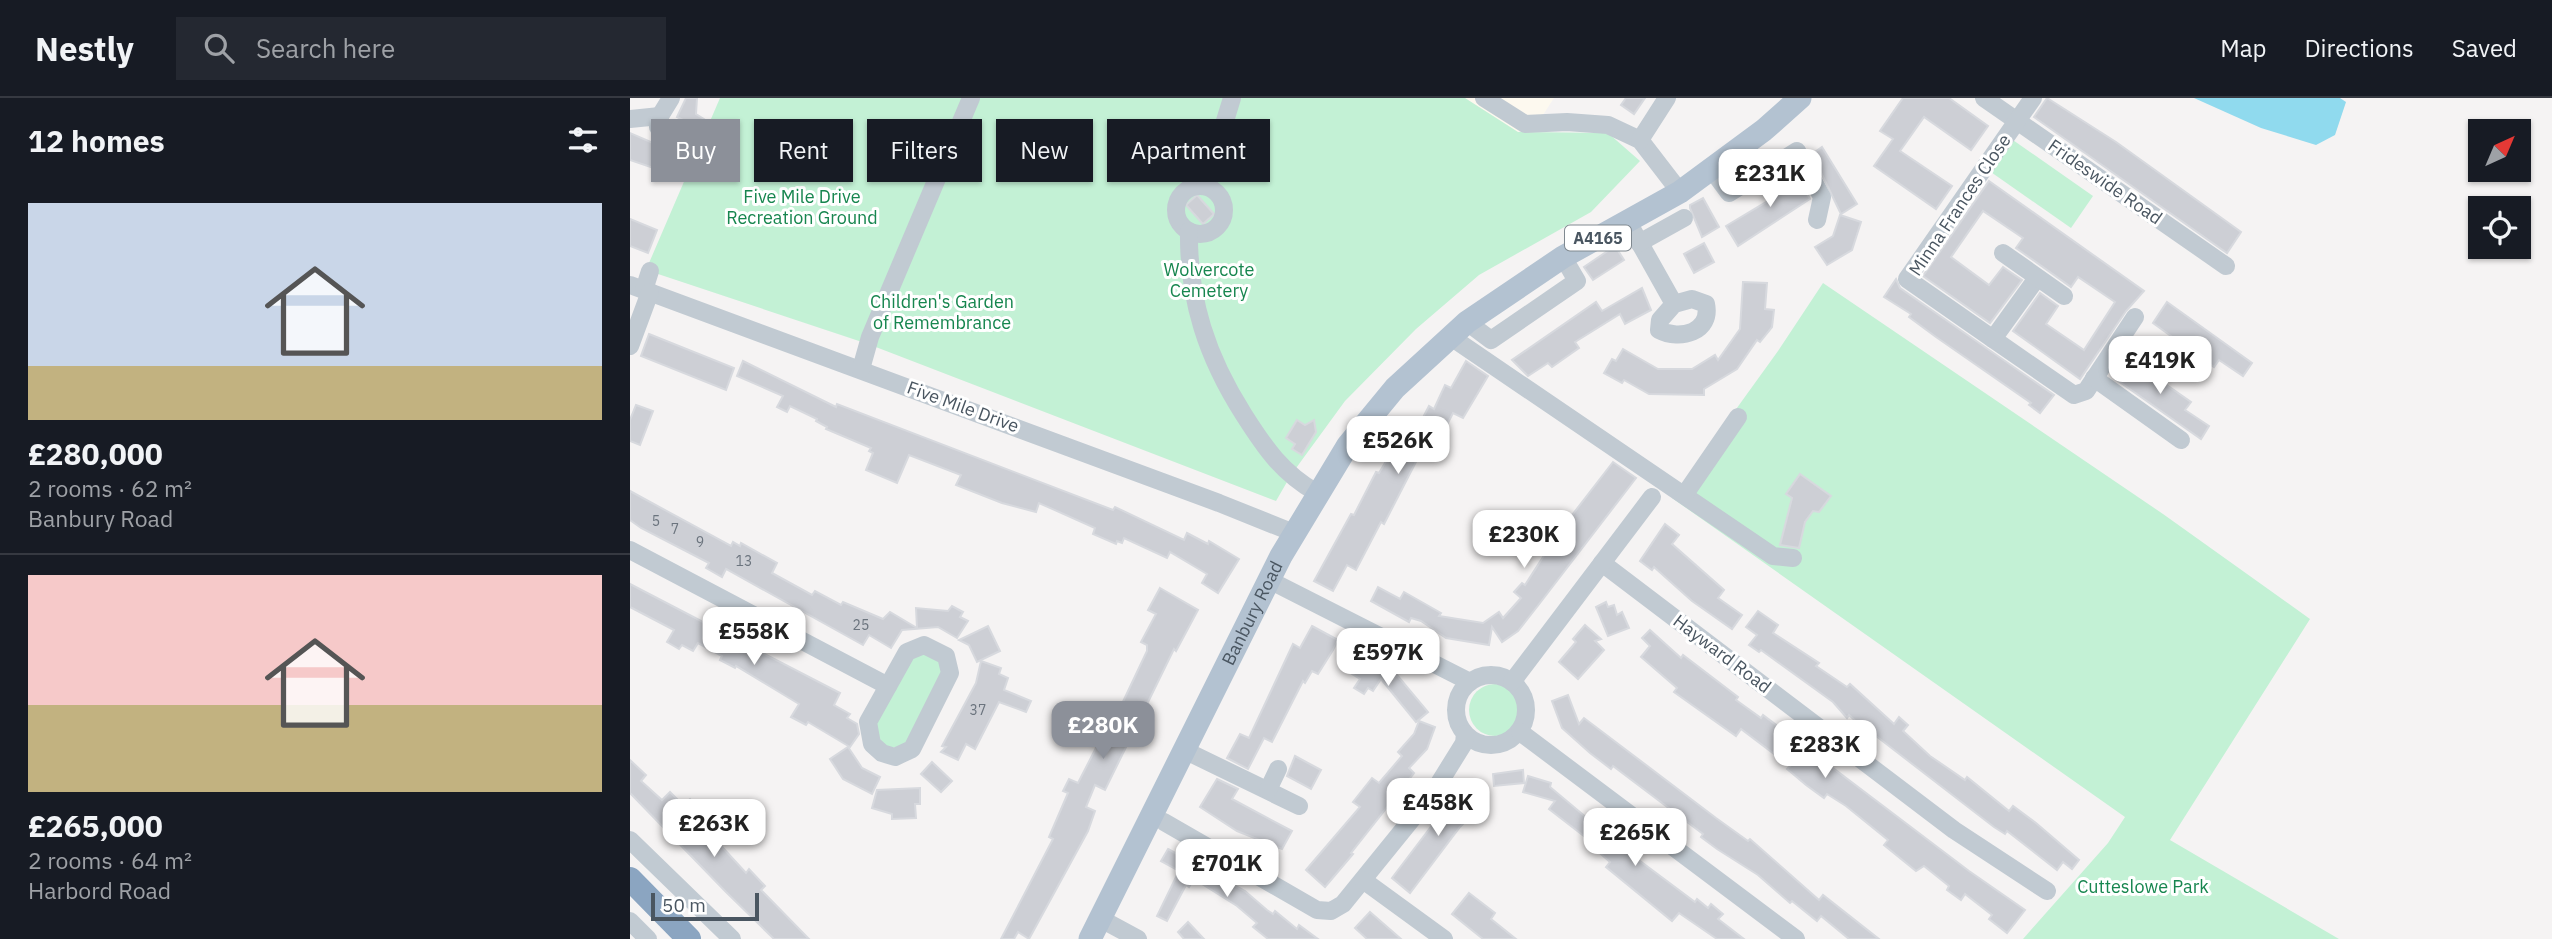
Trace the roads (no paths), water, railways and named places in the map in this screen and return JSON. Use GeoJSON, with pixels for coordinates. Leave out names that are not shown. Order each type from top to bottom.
{"type":"FeatureCollection","features":[{"type":"Feature","properties":{"kind":"highway"},"geometry":{"type":"LineString","coordinates":[[630,879],[689,939]]}},
{"type":"Feature","properties":{"kind":"main road","name":"Banbury Road"},"geometry":{"type":"LineString","coordinates":[[1096,929],[1294,533],[1348,445],[1395,388],[1459,329],[1563,257],[1680,192],[1764,130],[1800,98]]}},
{"type":"Feature","properties":{"kind":"street"},"geometry":{"type":"LineString","coordinates":[[659,119],[671,98]]}},
{"type":"Feature","properties":{"kind":"street"},"geometry":{"type":"LineString","coordinates":[[861,369],[870,337],[971,98]]}},
{"type":"Feature","properties":{"kind":"street"},"geometry":{"type":"LineString","coordinates":[[1205,186],[1232,98]]}},
{"type":"Feature","properties":{"kind":"street"},"geometry":{"type":"LineString","coordinates":[[1485,98],[1525,124],[1567,122],[1608,125],[1640,140],[1680,192]]}},
{"type":"Feature","properties":{"kind":"street"},"geometry":{"type":"LineString","coordinates":[[1640,140],[1667,98]]}},
{"type":"Feature","properties":{"kind":"street","name":"Frideswide Road"},"geometry":{"type":"LineString","coordinates":[[1984,98],[2227,266]]}},
{"type":"Feature","properties":{"kind":"street"},"geometry":{"type":"LineString","coordinates":[[2017,121],[2033,98]]}},
{"type":"Feature","properties":{"kind":"street"},"geometry":{"type":"LineString","coordinates":[[630,119],[660,116]]}},
{"type":"Feature","properties":{"kind":"street","name":"Minna Frances Close"},"geometry":{"type":"LineString","coordinates":[[1993,339],[1907,279],[2017,121]]}},
{"type":"Feature","properties":{"kind":"street"},"geometry":{"type":"LineString","coordinates":[[1712,170],[1729,193],[1797,151],[1822,197],[1817,220]]}},
{"type":"Feature","properties":{"kind":"street"},"geometry":{"type":"LineString","coordinates":[[1205,186],[1213,189],[1222,200],[1223,217],[1210,232],[1202,234],[1189,231],[1178,220],[1177,203],[1187,189],[1205,186]]}},
{"type":"Feature","properties":{"kind":"street"},"geometry":{"type":"LineString","coordinates":[[1639,243],[1684,218]]}},
{"type":"Feature","properties":{"kind":"street"},"geometry":{"type":"LineString","coordinates":[[1628,222],[1674,304]]}},
{"type":"Feature","properties":{"kind":"street"},"geometry":{"type":"LineString","coordinates":[[1189,231],[1188,268],[1195,304],[1205,342],[1221,378],[1270,457],[1291,476],[1317,492]]}},
{"type":"Feature","properties":{"kind":"street"},"geometry":{"type":"LineString","coordinates":[[2003,253],[2064,296]]}},
{"type":"Feature","properties":{"kind":"street"},"geometry":{"type":"LineString","coordinates":[[630,346],[642,289],[650,271]]}},
{"type":"Feature","properties":{"kind":"street"},"geometry":{"type":"LineString","coordinates":[[2036,278],[1993,339],[2074,395],[2085,391],[2135,317]]}},
{"type":"Feature","properties":{"kind":"street","name":"Five Mile Drive"},"geometry":{"type":"LineString","coordinates":[[642,289],[1294,533]]}},
{"type":"Feature","properties":{"kind":"street"},"geometry":{"type":"LineString","coordinates":[[1459,329],[1773,556],[1793,558]]}},
{"type":"Feature","properties":{"kind":"street"},"geometry":{"type":"LineString","coordinates":[[2094,378],[2181,440]]}},
{"type":"Feature","properties":{"kind":"street"},"geometry":{"type":"LineString","coordinates":[[1685,494],[1738,417]]}},
{"type":"Feature","properties":{"kind":"street"},"geometry":{"type":"LineString","coordinates":[[1512,682],[1652,497]]}},
{"type":"Feature","properties":{"kind":"street"},"geometry":{"type":"LineString","coordinates":[[630,550],[888,687]]}},
{"type":"Feature","properties":{"kind":"street","name":"Hayward Road"},"geometry":{"type":"LineString","coordinates":[[1602,563],[1954,830],[2047,891]]}},
{"type":"Feature","properties":{"kind":"street"},"geometry":{"type":"LineString","coordinates":[[1269,580],[1470,682]]}},
{"type":"Feature","properties":{"kind":"street"},"geometry":{"type":"LineString","coordinates":[[924,645],[936,648],[946,656],[950,673],[936,702],[912,749],[895,757],[882,753],[872,744],[868,733],[868,722],[888,687],[907,652],[915,647],[924,645]]}},
{"type":"Feature","properties":{"kind":"street"},"geometry":{"type":"LineString","coordinates":[[1489,675],[1512,682],[1522,693],[1526,704],[1526,716],[1520,732],[1506,742],[1492,746],[1479,743],[1465,734],[1456,710],[1460,693],[1470,682],[1489,675]]}},
{"type":"Feature","properties":{"kind":"street"},"geometry":{"type":"LineString","coordinates":[[1520,732],[1796,939]]}},
{"type":"Feature","properties":{"kind":"street"},"geometry":{"type":"LineString","coordinates":[[1167,823],[1317,910],[1331,911],[1343,904],[1447,774],[1465,734]]}},
{"type":"Feature","properties":{"kind":"street"},"geometry":{"type":"LineString","coordinates":[[1184,750],[1299,806]]}},
{"type":"Feature","properties":{"kind":"street"},"geometry":{"type":"LineString","coordinates":[[1268,790],[1278,769]]}},
{"type":"Feature","properties":{"kind":"street"},"geometry":{"type":"LineString","coordinates":[[630,840],[732,939]]}},
{"type":"Feature","properties":{"kind":"street"},"geometry":{"type":"LineString","coordinates":[[1363,880],[1444,939]]}},
{"type":"Feature","properties":{"kind":"street"},"geometry":{"type":"LineString","coordinates":[[630,921],[648,939]]}},
{"type":"Feature","properties":{"kind":"street"},"geometry":{"type":"LineString","coordinates":[[1096,929],[1139,939]]}},
{"type":"Feature","properties":{"kind":"water"},"geometry":{"type":"Polygon","coordinates":[[[2194,98],[2340,98],[2346,102],[2335,135],[2316,145],[2261,128],[2194,98]]]}},
{"type":"Feature","properties":{"kind":"park label","name":"Five Mile Drive Recreation Ground"},"geometry":{"type":"Point","coordinates":[802,207]}},
{"type":"Feature","properties":{"kind":"park label","name":"Wolvercote Cemetery"},"geometry":{"type":"Point","coordinates":[1209,280]}},
{"type":"Feature","properties":{"kind":"park label","name":"Children's Garden of Remembrance"},"geometry":{"type":"Point","coordinates":[942,312]}},
{"type":"Feature","properties":{"kind":"park label","name":"Cutteslowe Park"},"geometry":{"type":"Point","coordinates":[2143,887]}}]}
